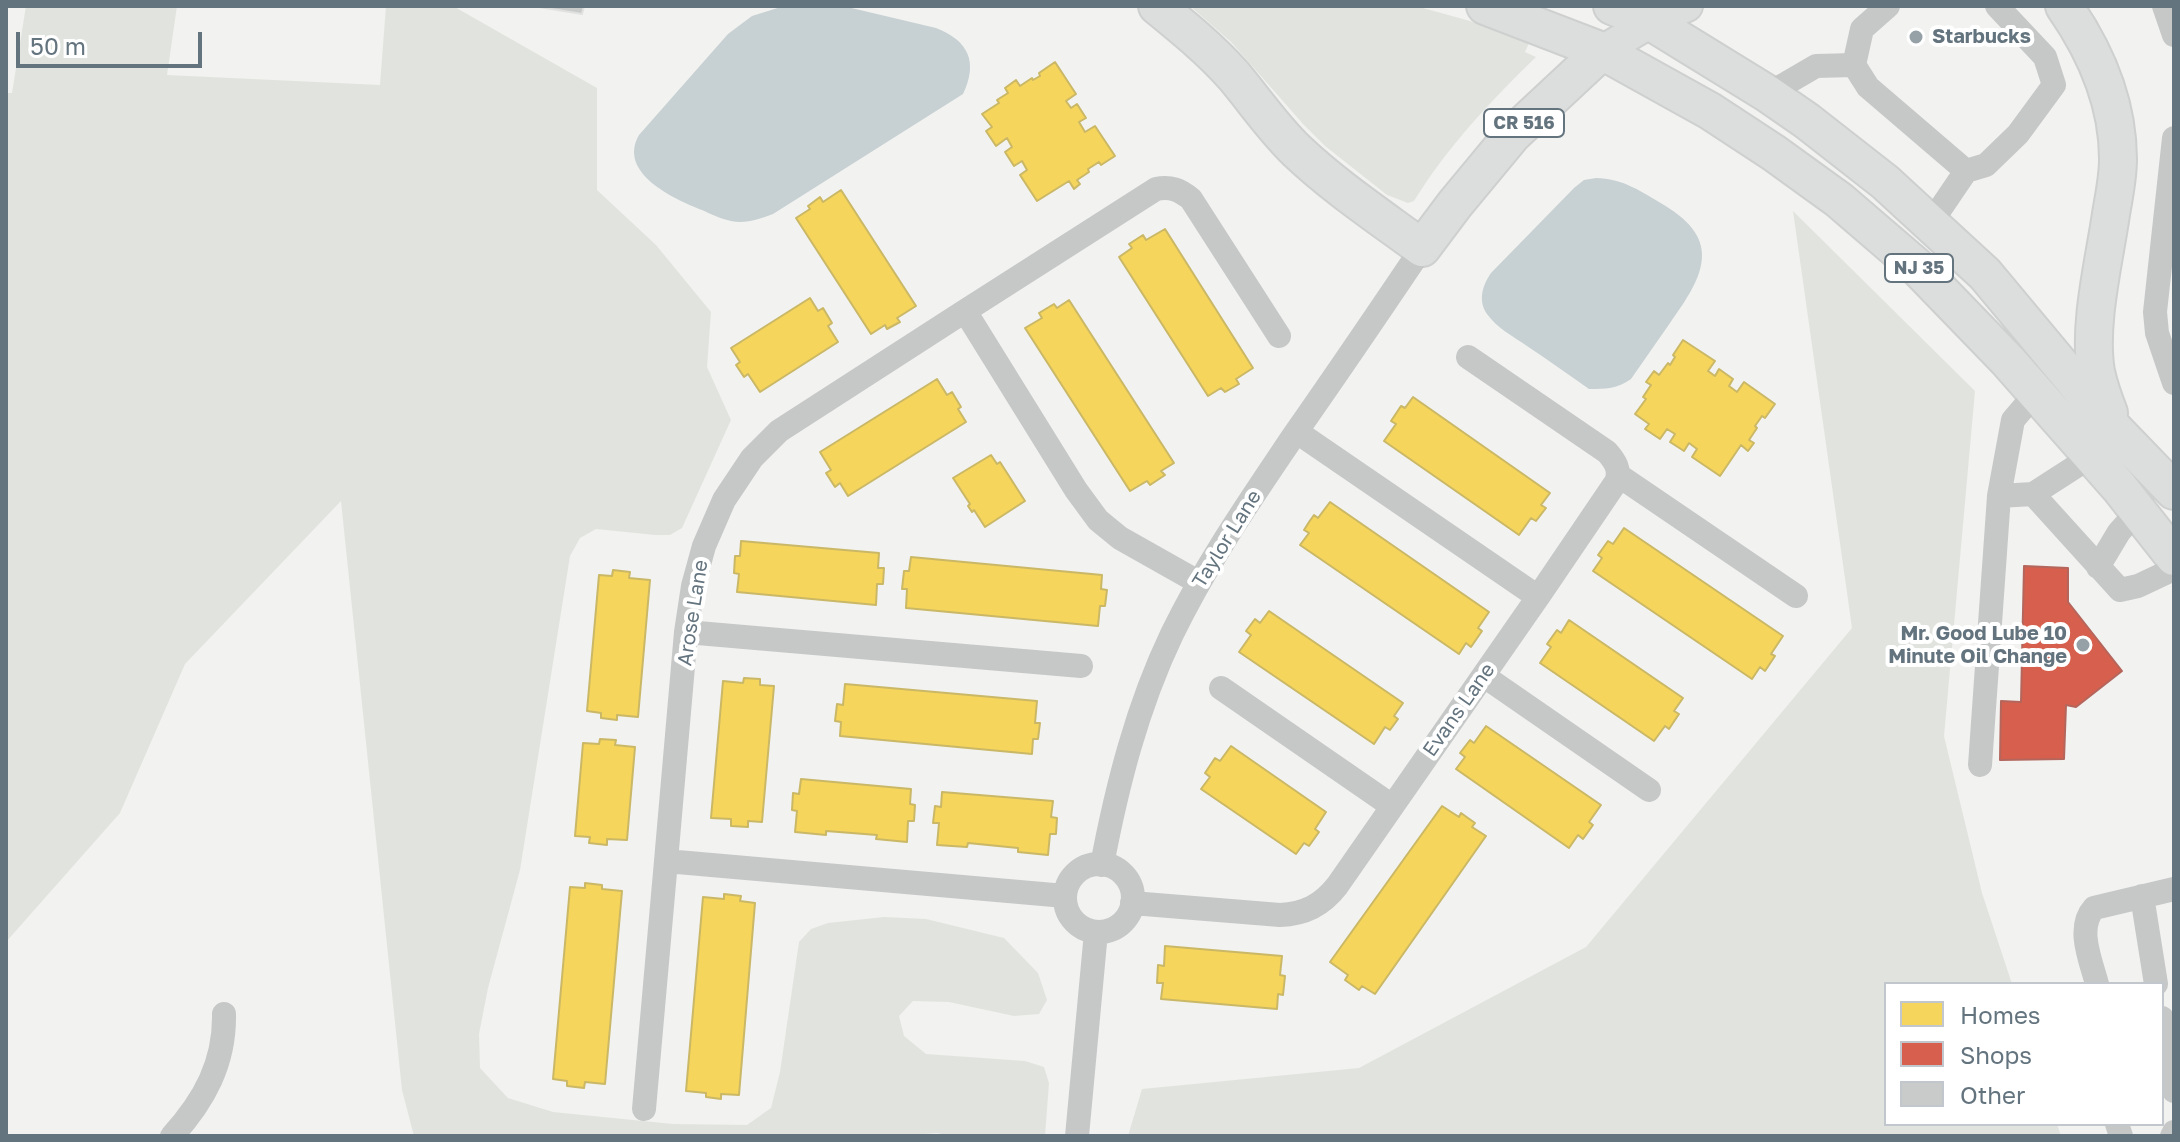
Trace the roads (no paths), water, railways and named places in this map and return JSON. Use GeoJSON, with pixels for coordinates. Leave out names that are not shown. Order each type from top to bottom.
{"type":"FeatureCollection","features":[{"type":"Feature","properties":{"kind":"highway"},"geometry":{"type":"LineString","coordinates":[[1157,6],[1211,52],[1296,151],[1422,248]]}},
{"type":"Feature","properties":{"kind":"highway","name":"NJ 35"},"geometry":{"type":"LineString","coordinates":[[1485,6],[1602,51],[1710,111],[1774,153],[1839,200],[1917,267],[2036,393],[2174,491]]}},
{"type":"Feature","properties":{"kind":"highway","name":"NJ 35"},"geometry":{"type":"LineString","coordinates":[[1612,6],[1651,22],[1807,121],[1885,182],[1985,274],[2103,443],[2138,511],[2174,557]]}},
{"type":"Feature","properties":{"kind":"highway"},"geometry":{"type":"LineString","coordinates":[[2064,6],[2101,72],[2112,105],[2117,140],[2117,179],[2094,342],[2102,397],[2103,443]]}},
{"type":"Feature","properties":{"kind":"highway","name":"CR 516"},"geometry":{"type":"LineString","coordinates":[[1422,248],[1513,134],[1602,51]]}},
{"type":"Feature","properties":{"kind":"main road","name":"CR 516"},"geometry":{"type":"LineString","coordinates":[[1602,51],[1651,22],[1687,6]]}},
{"type":"Feature","properties":{"kind":"street"},"geometry":{"type":"LineString","coordinates":[[1888,6],[1862,29],[1854,65],[1868,87],[1966,171]]}},
{"type":"Feature","properties":{"kind":"street"},"geometry":{"type":"LineString","coordinates":[[1930,224],[1966,171],[1986,165],[2018,134],[2054,85],[2045,57],[1997,6]]}},
{"type":"Feature","properties":{"kind":"street"},"geometry":{"type":"LineString","coordinates":[[2164,6],[2174,35]]}},
{"type":"Feature","properties":{"kind":"street"},"geometry":{"type":"LineString","coordinates":[[1768,94],[1816,66],[1854,65]]}},
{"type":"Feature","properties":{"kind":"street"},"geometry":{"type":"LineString","coordinates":[[2174,138],[2169,235],[2155,322],[2174,383]]}},
{"type":"Feature","properties":{"kind":"street","name":"Arose Lane"},"geometry":{"type":"LineString","coordinates":[[644,1109],[686,632],[697,567],[710,530],[732,486],[752,458],[779,431],[1156,189],[1176,189],[1191,199],[1279,336]]}},
{"type":"Feature","properties":{"kind":"street","name":"Taylor Lane"},"geometry":{"type":"LineString","coordinates":[[1102,865],[1135,729],[1171,637],[1198,582],[1240,514],[1422,248]]}},
{"type":"Feature","properties":{"kind":"street"},"geometry":{"type":"LineString","coordinates":[[965,311],[1076,490],[1098,520],[1120,538],[1198,582]]}},
{"type":"Feature","properties":{"kind":"street"},"geometry":{"type":"LineString","coordinates":[[1468,357],[1607,452],[1616,464],[1618,475],[1796,596]]}},
{"type":"Feature","properties":{"kind":"street"},"geometry":{"type":"LineString","coordinates":[[1980,765],[1999,496],[2013,420],[2036,393]]}},
{"type":"Feature","properties":{"kind":"street"},"geometry":{"type":"LineString","coordinates":[[1297,432],[1538,597]]}},
{"type":"Feature","properties":{"kind":"street"},"geometry":{"type":"LineString","coordinates":[[1999,496],[2033,494],[2103,443]]}},
{"type":"Feature","properties":{"kind":"street","name":"Evans Lane"},"geometry":{"type":"LineString","coordinates":[[1132,903],[1280,915],[1303,912],[1331,895],[1538,597],[1618,475]]}},
{"type":"Feature","properties":{"kind":"street"},"geometry":{"type":"LineString","coordinates":[[2033,494],[2120,590],[2138,586],[2174,569]]}},
{"type":"Feature","properties":{"kind":"street"},"geometry":{"type":"LineString","coordinates":[[2098,567],[2119,532],[2138,511]]}},
{"type":"Feature","properties":{"kind":"street"},"geometry":{"type":"LineString","coordinates":[[686,632],[1081,666]]}},
{"type":"Feature","properties":{"kind":"street"},"geometry":{"type":"LineString","coordinates":[[1484,676],[1649,790]]}},
{"type":"Feature","properties":{"kind":"street"},"geometry":{"type":"LineString","coordinates":[[1221,688],[1392,806]]}},
{"type":"Feature","properties":{"kind":"street"},"geometry":{"type":"LineString","coordinates":[[666,861],[1065,896]]}},
{"type":"Feature","properties":{"kind":"street"},"geometry":{"type":"LineString","coordinates":[[1102,865],[1113,867],[1122,874],[1132,892],[1132,903],[1123,921],[1115,927],[1096,932],[1077,924],[1070,916],[1065,896],[1067,886],[1081,869],[1102,865]]}},
{"type":"Feature","properties":{"kind":"street"},"geometry":{"type":"LineString","coordinates":[[2096,982],[2087,944],[2087,916],[2094,908],[2174,889]]}},
{"type":"Feature","properties":{"kind":"street"},"geometry":{"type":"LineString","coordinates":[[2142,896],[2156,982]]}},
{"type":"Feature","properties":{"kind":"street"},"geometry":{"type":"LineString","coordinates":[[1077,1136],[1096,932]]}},
{"type":"Feature","properties":{"kind":"street"},"geometry":{"type":"LineString","coordinates":[[172,1136],[189,1117],[211,1079],[224,1030],[224,1014]]}},
{"type":"Feature","properties":{"kind":"street"},"geometry":{"type":"LineString","coordinates":[[2164,1030],[2174,1091]]}},
{"type":"Feature","properties":{"kind":"place","name":"Starbucks"},"geometry":{"type":"Point","coordinates":[1916,37]}},
{"type":"Feature","properties":{"kind":"place","name":"Mr. Good Lube 10 Minute Oil Change"},"geometry":{"type":"Point","coordinates":[2083,645]}}]}
